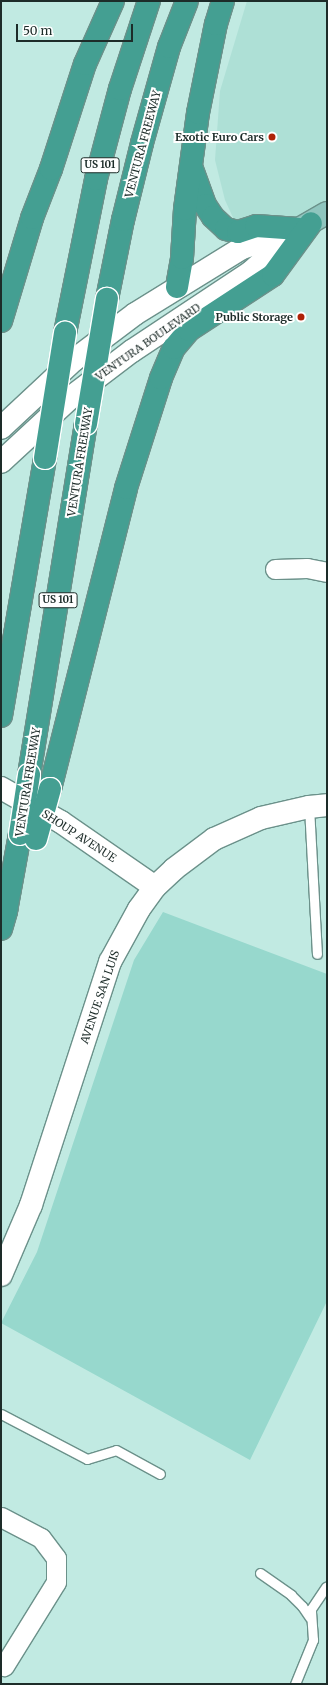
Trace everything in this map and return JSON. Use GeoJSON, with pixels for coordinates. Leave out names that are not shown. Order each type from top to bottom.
{"type":"FeatureCollection","features":[{"type":"Feature","properties":{"kind":"highway"},"geometry":{"type":"LineString","coordinates":[[1,321],[32,218],[51,169],[85,64],[113,1]]}},
{"type":"Feature","properties":{"kind":"highway","name":"US 101"},"geometry":{"type":"LineString","coordinates":[[1,716],[65,332],[96,179],[120,89],[149,1]]}},
{"type":"Feature","properties":{"kind":"highway","name":"VENTURA FREEWAY"},"geometry":{"type":"LineString","coordinates":[[4,920],[28,837],[29,775],[107,299],[123,220],[142,143],[169,47],[186,1]]}},
{"type":"Feature","properties":{"kind":"highway"},"geometry":{"type":"LineString","coordinates":[[177,287],[182,258],[185,210],[198,113],[216,24],[223,1]]}},
{"type":"Feature","properties":{"kind":"highway"},"geometry":{"type":"LineString","coordinates":[[191,166],[205,205],[213,217],[226,229],[238,232],[256,226],[312,222]]}},
{"type":"Feature","properties":{"kind":"highway"},"geometry":{"type":"LineString","coordinates":[[28,837],[50,789],[126,488],[160,378],[174,348],[189,330],[273,275],[312,222]]}},
{"type":"Feature","properties":{"kind":"main road"},"geometry":{"type":"LineString","coordinates":[[1,428],[74,360],[135,314],[242,248],[312,222]]}},
{"type":"Feature","properties":{"kind":"main road","name":"VENTURA BOULEVARD"},"geometry":{"type":"LineString","coordinates":[[1,462],[70,398],[132,351],[251,272],[312,222]]}},
{"type":"Feature","properties":{"kind":"main road"},"geometry":{"type":"LineString","coordinates":[[132,351],[169,314],[177,287]]}},
{"type":"Feature","properties":{"kind":"main road","name":"SHOUP AVENUE"},"geometry":{"type":"LineString","coordinates":[[1,788],[60,822],[155,887]]}},
{"type":"Feature","properties":{"kind":"main road","name":"AVENUE SAN LUIS"},"geometry":{"type":"LineString","coordinates":[[1,1275],[31,1205],[110,962],[124,932],[155,887],[174,869],[214,839],[261,818],[318,806]]}},
{"type":"Feature","properties":{"kind":"street"},"geometry":{"type":"LineString","coordinates":[[275,569],[307,568],[327,572]]}},
{"type":"Feature","properties":{"kind":"street"},"geometry":{"type":"LineString","coordinates":[[1,1517],[41,1538],[56,1558],[56,1582],[4,1666]]}},
{"type":"Feature","properties":{"kind":"lane"},"geometry":{"type":"LineString","coordinates":[[317,954],[318,806]]}},
{"type":"Feature","properties":{"kind":"lane"},"geometry":{"type":"LineString","coordinates":[[1,1414],[87,1459],[116,1450],[160,1474]]}},
{"type":"Feature","properties":{"kind":"lane"},"geometry":{"type":"LineString","coordinates":[[260,1573],[291,1594],[311,1619]]}},
{"type":"Feature","properties":{"kind":"lane"},"geometry":{"type":"LineString","coordinates":[[295,1684],[313,1640],[311,1609],[326,1587]]}},
{"type":"Feature","properties":{"kind":"shaded area"},"geometry":{"type":"Polygon","coordinates":[[[247,1],[327,1],[327,212],[251,257],[225,200],[215,160],[220,91],[247,1]]]}},
{"type":"Feature","properties":{"kind":"shaded area"},"geometry":{"type":"Polygon","coordinates":[[[163,912],[327,974],[327,1301],[250,1460],[1,1323],[37,1252],[134,960],[163,912]]]}},
{"type":"Feature","properties":{"kind":"place","name":"Exotic Euro Cars"},"geometry":{"type":"Point","coordinates":[272,137]}},
{"type":"Feature","properties":{"kind":"place","name":"Public Storage"},"geometry":{"type":"Point","coordinates":[301,317]}}]}
